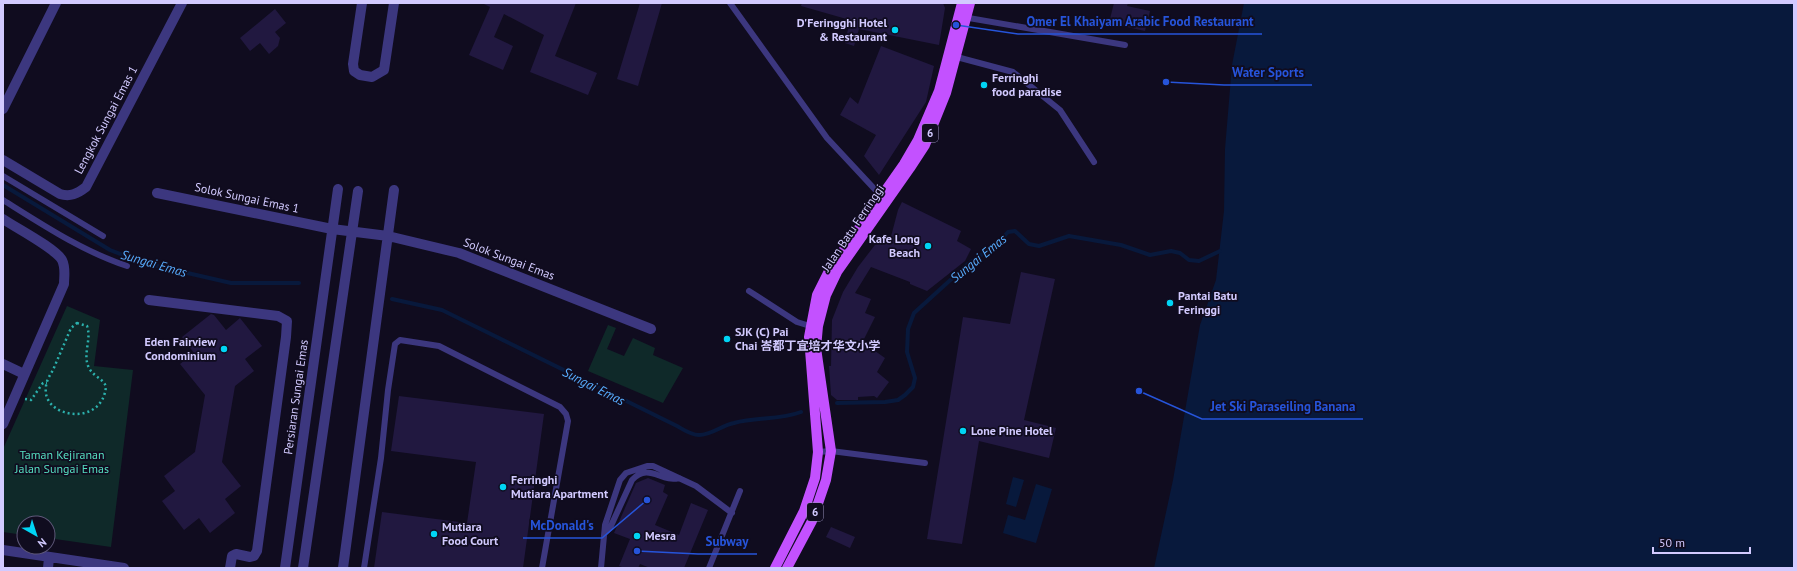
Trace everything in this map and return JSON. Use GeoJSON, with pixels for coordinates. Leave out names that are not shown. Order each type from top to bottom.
{"type":"FeatureCollection","features":[{"type":"Feature","properties":{"kind":"main road","name":"Jalan Batu Ferringgi"},"geometry":{"type":"LineString","coordinates":[[962,3],[963,17]]}},
{"type":"Feature","properties":{"kind":"main road","name":"Jalan Batu Ferringgi"},"geometry":{"type":"LineString","coordinates":[[775,568],[811,495],[818,452],[809,350],[814,326],[817,295],[829,271],[883,199],[918,140],[953,56],[963,17],[970,3]]}},
{"type":"Feature","properties":{"kind":"main road","name":"Jalan Batu Ferringgi"},"geometry":{"type":"LineString","coordinates":[[787,568],[812,521],[826,480],[831,452],[814,326]]}},
{"type":"Feature","properties":{"kind":"street"},"geometry":{"type":"LineString","coordinates":[[3,109],[56,3]]}},
{"type":"Feature","properties":{"kind":"street","name":"Lengkok Sungai Emas 1"},"geometry":{"type":"LineString","coordinates":[[3,160],[60,194],[68,196],[86,187],[182,3]]}},
{"type":"Feature","properties":{"kind":"street"},"geometry":{"type":"LineString","coordinates":[[362,3],[353,64],[354,71],[360,75],[372,77],[384,70],[394,3]]}},
{"type":"Feature","properties":{"kind":"street","name":"Persiaran Sungai Emas"},"geometry":{"type":"LineString","coordinates":[[285,568],[338,189]]}},
{"type":"Feature","properties":{"kind":"street"},"geometry":{"type":"LineString","coordinates":[[343,568],[394,190]]}},
{"type":"Feature","properties":{"kind":"street"},"geometry":{"type":"LineString","coordinates":[[303,568],[358,191]]}},
{"type":"Feature","properties":{"kind":"street","name":"Solok Sungai Emas 1"},"geometry":{"type":"LineString","coordinates":[[157,193],[332,229],[353,231]]}},
{"type":"Feature","properties":{"kind":"street"},"geometry":{"type":"LineString","coordinates":[[3,219],[51,249],[62,259],[65,270],[64,284],[3,424]]}},
{"type":"Feature","properties":{"kind":"street","name":"Solok Sungai Emas"},"geometry":{"type":"LineString","coordinates":[[353,231],[388,236],[459,253],[651,329]]}},
{"type":"Feature","properties":{"kind":"street"},"geometry":{"type":"LineString","coordinates":[[149,300],[278,316],[287,321],[257,551],[254,556],[250,557],[236,554],[232,556],[230,568]]}},
{"type":"Feature","properties":{"kind":"street"},"geometry":{"type":"LineString","coordinates":[[3,364],[24,374]]}},
{"type":"Feature","properties":{"kind":"street"},"geometry":{"type":"LineString","coordinates":[[3,550],[49,563],[124,568]]}},
{"type":"Feature","properties":{"kind":"lane"},"geometry":{"type":"LineString","coordinates":[[730,3],[827,138],[883,199]]}},
{"type":"Feature","properties":{"kind":"lane"},"geometry":{"type":"LineString","coordinates":[[963,17],[1125,45]]}},
{"type":"Feature","properties":{"kind":"lane"},"geometry":{"type":"LineString","coordinates":[[953,56],[1013,72],[1060,110],[1094,162]]}},
{"type":"Feature","properties":{"kind":"lane"},"geometry":{"type":"LineString","coordinates":[[3,176],[103,236]]}},
{"type":"Feature","properties":{"kind":"lane"},"geometry":{"type":"LineString","coordinates":[[3,200],[77,246],[104,259],[127,266]]}},
{"type":"Feature","properties":{"kind":"lane"},"geometry":{"type":"LineString","coordinates":[[749,291],[797,322],[814,326]]}},
{"type":"Feature","properties":{"kind":"lane"},"geometry":{"type":"LineString","coordinates":[[364,568],[381,458],[388,390],[396,344],[400,340],[439,346],[560,407],[566,414],[568,421],[542,568]]}},
{"type":"Feature","properties":{"kind":"lane"},"geometry":{"type":"LineString","coordinates":[[818,452],[831,452],[924,464]]}},
{"type":"Feature","properties":{"kind":"lane"},"geometry":{"type":"LineString","coordinates":[[601,568],[605,526],[620,480],[624,475],[648,466],[653,466],[696,486],[732,513]]}},
{"type":"Feature","properties":{"kind":"lane"},"geometry":{"type":"LineString","coordinates":[[605,533],[610,528],[635,476],[651,472],[672,480],[679,478]]}},
{"type":"Feature","properties":{"kind":"lane"},"geometry":{"type":"LineString","coordinates":[[710,568],[740,491]]}},
{"type":"Feature","properties":{"kind":"path"},"geometry":{"type":"LineString","coordinates":[[29,401],[33,399],[43,383],[47,383],[71,328],[77,322],[87,326],[89,332],[86,359],[88,367],[106,386],[106,394],[100,405],[85,413],[76,415],[66,413],[49,402],[45,388],[47,383]]}},
{"type":"Feature","properties":{"kind":"green space","name":"Taman Kejiranan Jalan Sungai Emas"},"geometry":{"type":"Polygon","coordinates":[[[67,306],[100,320],[94,366],[133,370],[111,547],[56,539],[56,515],[16,515],[16,534],[3,532],[3,449],[67,306]]]}},
{"type":"Feature","properties":{"kind":"green space"},"geometry":{"type":"Polygon","coordinates":[[[608,325],[616,328],[607,349],[624,356],[633,338],[655,348],[653,355],[683,368],[663,403],[588,371],[608,325]]]}},
{"type":"Feature","properties":{"kind":"water"},"geometry":{"type":"Polygon","coordinates":[[[1244,3],[1794,3],[1794,568],[1154,568],[1173,480],[1200,325],[1216,280],[1224,211],[1225,149],[1232,65],[1244,3]]]}},
{"type":"Feature","properties":{"kind":"water"},"geometry":{"type":"Polygon","coordinates":[[[1013,477],[1024,480],[1016,507],[1006,504],[1013,477]]]}},
{"type":"Feature","properties":{"kind":"water"},"geometry":{"type":"Polygon","coordinates":[[[1036,484],[1052,489],[1036,543],[1003,533],[1008,515],[1025,520],[1036,484]]]}},
{"type":"Feature","properties":{"kind":"building"},"geometry":{"type":"Polygon","coordinates":[[[482,3],[576,3],[555,56],[597,73],[588,95],[530,72],[544,35],[504,14],[494,37],[513,46],[503,70],[469,55],[490,7],[482,3]]]}},
{"type":"Feature","properties":{"kind":"building"},"geometry":{"type":"Polygon","coordinates":[[[640,3],[662,3],[638,86],[617,79],[640,3]]]}},
{"type":"Feature","properties":{"kind":"building","name":"D'Feringghi Hotel & Restaurant"},"geometry":{"type":"Polygon","coordinates":[[[802,3],[943,3],[945,8],[939,45],[859,29],[854,46],[845,43],[850,20],[801,6],[802,3]]]}},
{"type":"Feature","properties":{"kind":"building"},"geometry":{"type":"Polygon","coordinates":[[[1114,3],[1128,3],[1127,6],[1150,11],[1145,31],[1109,23],[1114,3]]]}},
{"type":"Feature","properties":{"kind":"building"},"geometry":{"type":"Polygon","coordinates":[[[275,9],[286,23],[275,32],[280,38],[278,46],[269,54],[260,43],[250,51],[240,38],[275,9]]]}},
{"type":"Feature","properties":{"kind":"building"},"geometry":{"type":"Polygon","coordinates":[[[881,46],[934,66],[926,102],[879,175],[864,156],[876,135],[840,115],[850,97],[858,104],[881,46]]]}},
{"type":"Feature","properties":{"kind":"building"},"geometry":{"type":"Polygon","coordinates":[[[902,202],[961,231],[957,241],[971,249],[965,261],[927,291],[910,284],[910,282],[871,267],[855,293],[871,299],[865,313],[875,317],[863,341],[876,349],[875,351],[885,358],[877,372],[889,382],[877,398],[874,396],[858,397],[858,400],[837,400],[831,395],[829,366],[831,366],[832,320],[843,292],[858,267],[878,241],[889,244],[898,210],[902,202]]]}},
{"type":"Feature","properties":{"kind":"building"},"geometry":{"type":"Polygon","coordinates":[[[1021,272],[1055,279],[1024,420],[1056,428],[1049,458],[979,441],[962,544],[927,539],[963,317],[1010,324],[1021,272]]]}},
{"type":"Feature","properties":{"kind":"building"},"geometry":{"type":"Polygon","coordinates":[[[211,314],[214,315],[226,330],[240,318],[262,346],[245,359],[254,371],[235,386],[222,462],[241,486],[225,499],[235,513],[210,533],[199,518],[184,530],[162,501],[175,491],[164,476],[195,452],[205,395],[180,364],[194,353],[182,337],[211,314]]]}},
{"type":"Feature","properties":{"kind":"building","name":"Ferringhi Mutiara Apartment"},"geometry":{"type":"Polygon","coordinates":[[[399,396],[544,414],[523,568],[374,568],[382,512],[467,523],[476,462],[391,451],[399,396]]]}},
{"type":"Feature","properties":{"kind":"building"},"geometry":{"type":"Polygon","coordinates":[[[648,478],[665,485],[663,492],[668,495],[655,525],[679,535],[691,503],[708,510],[684,568],[650,568],[640,564],[638,568],[625,568],[619,566],[630,539],[614,533],[636,483],[648,478]]]}},
{"type":"Feature","properties":{"kind":"building"},"geometry":{"type":"Polygon","coordinates":[[[831,527],[855,537],[850,548],[826,537],[831,527]]]}},
{"type":"Feature","properties":{"kind":"waterway","name":"Sungai Emas"},"geometry":{"type":"LineString","coordinates":[[3,185],[110,250],[144,263],[231,283],[299,283]]}},
{"type":"Feature","properties":{"kind":"waterway","name":"Sungai Emas"},"geometry":{"type":"LineString","coordinates":[[837,403],[885,402],[898,400],[905,395],[913,387],[915,378],[907,352],[908,329],[914,313],[968,264],[997,244],[1008,232],[1015,231],[1029,244],[1039,246],[1069,236],[1121,245],[1150,255],[1171,251],[1180,253],[1189,260],[1199,261],[1220,251]]}},
{"type":"Feature","properties":{"kind":"waterway","name":"Sungai Emas"},"geometry":{"type":"LineString","coordinates":[[392,299],[442,310],[693,434],[704,435],[730,424],[742,421],[793,415],[801,412]]}},
{"type":"Feature","properties":{"kind":"place","name":"Omer El Khaiyam Arabic Food Restaurant"},"geometry":{"type":"Point","coordinates":[956,25]}},
{"type":"Feature","properties":{"kind":"place","name":"D'Feringghi Hotel & Restaurant"},"geometry":{"type":"Point","coordinates":[895,30]}},
{"type":"Feature","properties":{"kind":"place","name":"Water Sports"},"geometry":{"type":"Point","coordinates":[1166,82]}},
{"type":"Feature","properties":{"kind":"place","name":"Ferringhi food paradise"},"geometry":{"type":"Point","coordinates":[984,85]}},
{"type":"Feature","properties":{"kind":"place","name":"Kafe Long Beach"},"geometry":{"type":"Point","coordinates":[928,246]}},
{"type":"Feature","properties":{"kind":"place","name":"Pantai Batu Feringgi"},"geometry":{"type":"Point","coordinates":[1170,303]}},
{"type":"Feature","properties":{"kind":"place","name":"SJK (C) Pai Chai 峇都丁宜培才华文小学"},"geometry":{"type":"Point","coordinates":[727,339]}},
{"type":"Feature","properties":{"kind":"place","name":"Eden Fairview Condominium"},"geometry":{"type":"Point","coordinates":[224,349]}},
{"type":"Feature","properties":{"kind":"place","name":"Jet Ski Paraseiling Banana"},"geometry":{"type":"Point","coordinates":[1139,391]}},
{"type":"Feature","properties":{"kind":"place","name":"Lone Pine Hotel"},"geometry":{"type":"Point","coordinates":[963,431]}},
{"type":"Feature","properties":{"kind":"place","name":"Ferringhi Mutiara Apartment"},"geometry":{"type":"Point","coordinates":[503,487]}},
{"type":"Feature","properties":{"kind":"place","name":"McDonald's"},"geometry":{"type":"Point","coordinates":[647,500]}},
{"type":"Feature","properties":{"kind":"place","name":"Mutiara Food Court"},"geometry":{"type":"Point","coordinates":[434,534]}},
{"type":"Feature","properties":{"kind":"place","name":"Mesra"},"geometry":{"type":"Point","coordinates":[637,536]}},
{"type":"Feature","properties":{"kind":"place","name":"Subway"},"geometry":{"type":"Point","coordinates":[637,551]}}]}
